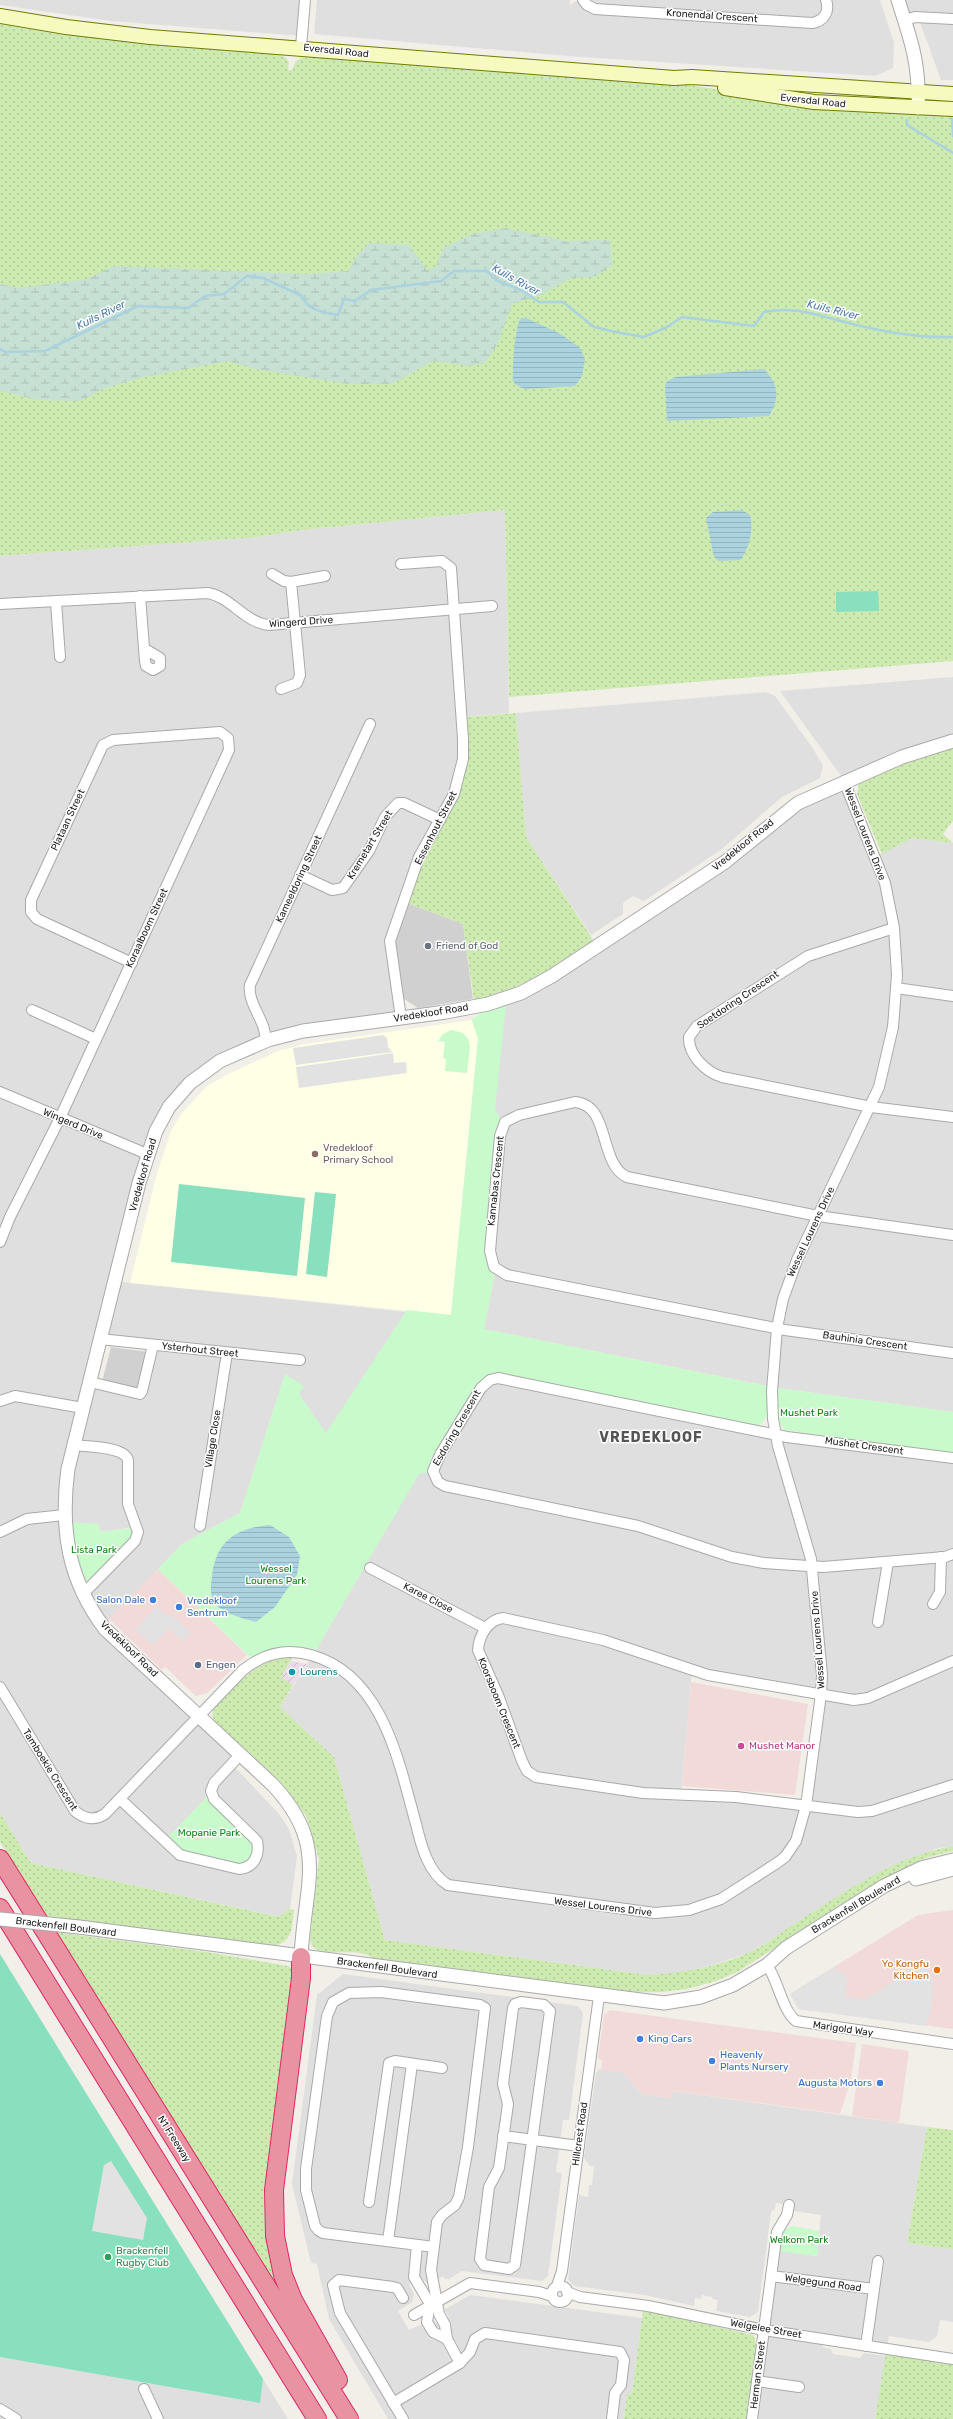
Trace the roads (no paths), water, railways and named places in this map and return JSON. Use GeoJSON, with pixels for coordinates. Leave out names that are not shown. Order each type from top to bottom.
{"type":"FeatureCollection","features":[{"type":"Feature","properties":{"kind":"highway","name":"N1 Freeway"},"geometry":{"type":"LineString","coordinates":[[0,1859],[348,2419]]}},
{"type":"Feature","properties":{"kind":"highway"},"geometry":{"type":"LineString","coordinates":[[0,1908],[317,2419]]}},
{"type":"Feature","properties":{"kind":"highway"},"geometry":{"type":"LineString","coordinates":[[301,1957],[302,1978],[274,2190],[275,2236],[283,2275],[292,2300],[361,2419]]}},
{"type":"Feature","properties":{"kind":"main road","name":"Eversdal Road"},"geometry":{"type":"LineString","coordinates":[[0,16],[59,26],[150,37],[301,47],[480,64],[674,78],[790,99],[953,110]]}},
{"type":"Feature","properties":{"kind":"main road","name":"Eversdal Road"},"geometry":{"type":"LineString","coordinates":[[674,78],[692,77],[953,94]]}},
{"type":"Feature","properties":{"kind":"street"},"geometry":{"type":"LineString","coordinates":[[301,47],[305,0]]}},
{"type":"Feature","properties":{"kind":"street","name":"Kronendal Crescent"},"geometry":{"type":"LineString","coordinates":[[584,0],[587,5],[595,9],[812,23],[822,20],[826,14],[828,7],[826,0]]}},
{"type":"Feature","properties":{"kind":"street"},"geometry":{"type":"LineString","coordinates":[[898,0],[914,45],[919,77],[918,108]]}},
{"type":"Feature","properties":{"kind":"street"},"geometry":{"type":"LineString","coordinates":[[905,20],[915,17],[953,19]]}},
{"type":"Feature","properties":{"kind":"street","name":"Essenhout Street"},"geometry":{"type":"LineString","coordinates":[[401,564],[439,561],[448,564],[451,571],[463,739],[463,759],[454,794],[419,857],[390,941],[401,1018]]}},
{"type":"Feature","properties":{"kind":"street"},"geometry":{"type":"LineString","coordinates":[[272,574],[284,581],[291,582],[325,576]]}},
{"type":"Feature","properties":{"kind":"street"},"geometry":{"type":"LineString","coordinates":[[281,689],[297,683],[300,675],[291,582]]}},
{"type":"Feature","properties":{"kind":"street","name":"Wingerd Drive"},"geometry":{"type":"LineString","coordinates":[[0,604],[208,593],[220,597],[260,624],[296,623],[492,606]]}},
{"type":"Feature","properties":{"kind":"street"},"geometry":{"type":"LineString","coordinates":[[140,596],[144,649]]}},
{"type":"Feature","properties":{"kind":"street"},"geometry":{"type":"LineString","coordinates":[[56,602],[60,657]]}},
{"type":"Feature","properties":{"kind":"street","name":"Kameeldoring Street"},"geometry":{"type":"LineString","coordinates":[[266,1039],[250,995],[250,985],[370,724]]}},
{"type":"Feature","properties":{"kind":"street","name":"Plataan Street"},"geometry":{"type":"LineString","coordinates":[[132,963],[37,919],[31,912],[31,900],[101,748],[106,742],[216,731],[223,733],[228,738]]}},
{"type":"Feature","properties":{"kind":"street","name":"Koraalboom Street"},"geometry":{"type":"LineString","coordinates":[[0,1242],[2,1230],[60,1118],[229,750],[228,738]]}},
{"type":"Feature","properties":{"kind":"street","name":"Vredekloof Road"},"geometry":{"type":"LineString","coordinates":[[301,1957],[309,1884],[310,1859],[308,1842],[302,1826],[284,1796],[105,1629],[83,1594],[69,1551],[64,1515],[68,1470],[147,1154],[161,1119],[190,1083],[220,1061],[266,1039],[303,1031],[401,1018],[488,1004],[532,988],[725,862],[798,803],[902,756],[953,740]]}},
{"type":"Feature","properties":{"kind":"street","name":"Wessel Lourens Drive"},"geometry":{"type":"LineString","coordinates":[[199,1716],[243,1670],[276,1653],[295,1652],[316,1656],[343,1671],[360,1689],[386,1725],[426,1856],[444,1883],[460,1888],[633,1912],[655,1913],[689,1910],[721,1899],[785,1857],[800,1832],[806,1806],[821,1694],[822,1675],[812,1566],[775,1434],[771,1400],[777,1328],[792,1272],[871,1107],[890,1047],[896,988],[894,928],[879,865],[844,781]]}},
{"type":"Feature","properties":{"kind":"street","name":"Kremetart Street"},"geometry":{"type":"LineString","coordinates":[[300,875],[332,890],[343,888],[369,850],[385,817],[398,803],[404,803],[440,820]]}},
{"type":"Feature","properties":{"kind":"street","name":"Soetdoring Crescent"},"geometry":{"type":"LineString","coordinates":[[871,1107],[713,1074],[702,1065],[693,1052],[689,1037],[698,1026],[808,956],[894,928]]}},
{"type":"Feature","properties":{"kind":"street"},"geometry":{"type":"LineString","coordinates":[[896,988],[953,996]]}},
{"type":"Feature","properties":{"kind":"street"},"geometry":{"type":"LineString","coordinates":[[32,1010],[96,1039]]}},
{"type":"Feature","properties":{"kind":"street","name":"Wingerd Drive"},"geometry":{"type":"LineString","coordinates":[[0,1092],[147,1154]]}},
{"type":"Feature","properties":{"kind":"street","name":"Kannabas Crescent"},"geometry":{"type":"LineString","coordinates":[[777,1328],[499,1272],[494,1267],[490,1251],[503,1126],[510,1117],[567,1103],[582,1103],[594,1113],[616,1169],[627,1177],[818,1216]]}},
{"type":"Feature","properties":{"kind":"street"},"geometry":{"type":"LineString","coordinates":[[871,1107],[953,1117]]}},
{"type":"Feature","properties":{"kind":"street"},"geometry":{"type":"LineString","coordinates":[[818,1216],[953,1234]]}},
{"type":"Feature","properties":{"kind":"street","name":"Bauhinia Crescent"},"geometry":{"type":"LineString","coordinates":[[777,1328],[953,1353]]}},
{"type":"Feature","properties":{"kind":"street","name":"Ysterhout Street"},"geometry":{"type":"LineString","coordinates":[[100,1339],[300,1360]]}},
{"type":"Feature","properties":{"kind":"street"},"geometry":{"type":"LineString","coordinates":[[90,1382],[140,1394],[153,1345]]}},
{"type":"Feature","properties":{"kind":"street","name":"Village Close"},"geometry":{"type":"LineString","coordinates":[[200,1526],[227,1353]]}},
{"type":"Feature","properties":{"kind":"street","name":"Esdoring Crescent"},"geometry":{"type":"LineString","coordinates":[[775,1434],[498,1378],[490,1380],[481,1388],[436,1463],[434,1475],[438,1482],[446,1486],[638,1526],[746,1560],[812,1566]]}},
{"type":"Feature","properties":{"kind":"street"},"geometry":{"type":"LineString","coordinates":[[0,1401],[15,1396],[83,1408]]}},
{"type":"Feature","properties":{"kind":"street","name":"Mushet Crescent"},"geometry":{"type":"LineString","coordinates":[[775,1434],[787,1437],[953,1458]]}},
{"type":"Feature","properties":{"kind":"street"},"geometry":{"type":"LineString","coordinates":[[74,1445],[118,1450],[125,1455],[128,1460],[128,1504],[138,1532],[136,1541],[83,1594]]}},
{"type":"Feature","properties":{"kind":"street"},"geometry":{"type":"LineString","coordinates":[[0,1532],[27,1519],[64,1515]]}},
{"type":"Feature","properties":{"kind":"street"},"geometry":{"type":"LineString","coordinates":[[812,1566],[888,1562],[941,1557],[953,1554]]}},
{"type":"Feature","properties":{"kind":"street"},"geometry":{"type":"LineString","coordinates":[[933,1604],[938,1598],[941,1586],[941,1557]]}},
{"type":"Feature","properties":{"kind":"street"},"geometry":{"type":"LineString","coordinates":[[878,1622],[888,1562]]}},
{"type":"Feature","properties":{"kind":"street","name":"Karee Close"},"geometry":{"type":"LineString","coordinates":[[370,1568],[485,1628]]}},
{"type":"Feature","properties":{"kind":"street"},"geometry":{"type":"LineString","coordinates":[[485,1628],[500,1618],[508,1618],[603,1640],[708,1675],[854,1700],[868,1698],[953,1661]]}},
{"type":"Feature","properties":{"kind":"street","name":"Koorsboom Crescent"},"geometry":{"type":"LineString","coordinates":[[485,1628],[478,1645],[479,1656],[498,1695],[522,1762],[531,1775],[541,1779],[643,1792],[730,1797],[806,1806],[867,1811],[953,1785]]}},
{"type":"Feature","properties":{"kind":"street","name":"Tamboekie Crescent"},"geometry":{"type":"LineString","coordinates":[[0,1687],[75,1811],[84,1817],[98,1818],[105,1814],[199,1716]]}},
{"type":"Feature","properties":{"kind":"street"},"geometry":{"type":"LineString","coordinates":[[120,1799],[180,1855],[239,1869],[249,1867],[256,1858],[257,1841],[214,1799],[211,1791],[214,1783],[240,1755]]}},
{"type":"Feature","properties":{"kind":"street","name":"Brackenfell Boulevard"},"geometry":{"type":"LineString","coordinates":[[0,1919],[79,1927],[599,1996],[649,2002],[681,2001],[727,1988],[766,1965],[786,1948],[884,1886],[921,1868],[953,1860]]}},
{"type":"Feature","properties":{"kind":"street","name":"Brackenfell Boulevard"},"geometry":{"type":"LineString","coordinates":[[766,1965],[780,1961],[888,1893],[915,1879],[953,1869]]}},
{"type":"Feature","properties":{"kind":"street","name":"Marigold Way"},"geometry":{"type":"LineString","coordinates":[[766,1965],[772,1973],[790,2015],[796,2021],[953,2044]]}},
{"type":"Feature","properties":{"kind":"street"},"geometry":{"type":"LineString","coordinates":[[434,2247],[320,2232],[315,2226],[306,2190],[305,2177],[327,2016],[333,2002],[349,1993],[381,1992],[480,2005],[485,2008],[468,2147],[459,2197],[455,2205],[438,2220],[434,2247],[431,2276],[436,2289],[434,2302],[427,2321],[433,2332],[448,2339]]}},
{"type":"Feature","properties":{"kind":"street","name":"Hillcrest Road"},"geometry":{"type":"LineString","coordinates":[[560,2292],[599,1996]]}},
{"type":"Feature","properties":{"kind":"street"},"geometry":{"type":"LineString","coordinates":[[517,2002],[544,2005],[550,2011],[532,2140],[515,2265],[509,2269],[484,2265],[480,2262],[489,2187],[499,2168],[504,2136],[508,2104],[503,2084],[513,2008],[517,2002]]}},
{"type":"Feature","properties":{"kind":"street"},"geometry":{"type":"LineString","coordinates":[[369,2202],[388,2065],[392,2061],[442,2068]]}},
{"type":"Feature","properties":{"kind":"street"},"geometry":{"type":"LineString","coordinates":[[388,2241],[412,2064]]}},
{"type":"Feature","properties":{"kind":"street"},"geometry":{"type":"LineString","coordinates":[[504,2136],[579,2146]]}},
{"type":"Feature","properties":{"kind":"street","name":"Herman Street"},"geometry":{"type":"LineString","coordinates":[[752,2419],[777,2232],[786,2215],[789,2204]]}},
{"type":"Feature","properties":{"kind":"street"},"geometry":{"type":"LineString","coordinates":[[417,2245],[414,2277],[417,2285],[434,2302],[445,2325],[448,2339],[460,2363]]}},
{"type":"Feature","properties":{"kind":"street","name":"Welgegund Road"},"geometry":{"type":"LineString","coordinates":[[866,2346],[878,2261]]}},
{"type":"Feature","properties":{"kind":"street","name":"Welgegund Road"},"geometry":{"type":"LineString","coordinates":[[771,2276],[874,2289]]}},
{"type":"Feature","properties":{"kind":"street"},"geometry":{"type":"LineString","coordinates":[[403,2298],[393,2287],[339,2280],[333,2285],[340,2313],[403,2419]]}},
{"type":"Feature","properties":{"kind":"street","name":"Welgelee Street"},"geometry":{"type":"LineString","coordinates":[[414,2314],[470,2283],[539,2292],[560,2292],[580,2297],[648,2306],[764,2330],[953,2359]]}},
{"type":"Feature","properties":{"kind":"street"},"geometry":{"type":"LineString","coordinates":[[393,2403],[460,2363],[469,2354],[477,2336],[485,2333],[618,2351],[623,2355],[624,2360],[621,2385],[616,2393],[612,2419]]}},
{"type":"Feature","properties":{"kind":"street"},"geometry":{"type":"LineString","coordinates":[[757,2381],[798,2387]]}},
{"type":"Feature","properties":{"kind":"street"},"geometry":{"type":"LineString","coordinates":[[144,2389],[158,2419]]}},
{"type":"Feature","properties":{"kind":"street"},"geometry":{"type":"LineString","coordinates":[[0,2409],[16,2419]]}},
{"type":"Feature","properties":{"kind":"water"},"geometry":{"type":"Polygon","coordinates":[[[521,318],[526,318],[561,334],[580,348],[585,359],[582,376],[575,386],[525,389],[515,383],[513,380],[514,348],[517,329],[521,318]]]}},
{"type":"Feature","properties":{"kind":"water"},"geometry":{"type":"Polygon","coordinates":[[[764,369],[773,381],[776,392],[775,403],[769,416],[667,421],[665,386],[667,381],[676,377],[764,369]]]}},
{"type":"Feature","properties":{"kind":"water"},"geometry":{"type":"Polygon","coordinates":[[[742,510],[750,515],[751,520],[750,539],[746,551],[740,560],[719,561],[714,557],[706,518],[713,512],[742,510]]]}},
{"type":"Feature","properties":{"kind":"water"},"geometry":{"type":"Polygon","coordinates":[[[270,1525],[289,1537],[300,1556],[297,1575],[275,1607],[256,1622],[234,1615],[218,1607],[213,1600],[211,1593],[212,1576],[218,1553],[230,1538],[248,1529],[270,1525]]]}},
{"type":"Feature","properties":{"kind":"waterway"},"geometry":{"type":"LineString","coordinates":[[952,119],[953,136]]}},
{"type":"Feature","properties":{"kind":"waterway"},"geometry":{"type":"LineString","coordinates":[[907,120],[907,125],[953,153]]}},
{"type":"Feature","properties":{"kind":"waterway","name":"Kuils River"},"geometry":{"type":"LineString","coordinates":[[0,349],[5,352],[45,351],[138,306],[188,308],[205,296],[224,294],[247,276],[263,278],[302,296],[312,308],[322,312],[338,315],[344,299],[355,301],[371,290],[441,281],[454,271],[487,271],[496,280],[521,290],[539,302],[563,302],[594,327],[644,337],[667,327],[682,317],[754,326],[764,312],[775,310],[794,310],[812,313],[868,328],[897,333],[953,337]]}},
{"type":"Feature","properties":{"kind":"place","name":"Friend of God"},"geometry":{"type":"Point","coordinates":[428,946]}},
{"type":"Feature","properties":{"kind":"place","name":"Vredekloof Primary School"},"geometry":{"type":"Point","coordinates":[315,1154]}},
{"type":"Feature","properties":{"kind":"place","name":"Salon Dale"},"geometry":{"type":"Point","coordinates":[153,1600]}},
{"type":"Feature","properties":{"kind":"place","name":"Vredekloof Sentrum"},"geometry":{"type":"Point","coordinates":[179,1607]}},
{"type":"Feature","properties":{"kind":"place","name":"Engen"},"geometry":{"type":"Point","coordinates":[198,1665]}},
{"type":"Feature","properties":{"kind":"place","name":"Lourens"},"geometry":{"type":"Point","coordinates":[292,1672]}},
{"type":"Feature","properties":{"kind":"place","name":"Mushet Manor"},"geometry":{"type":"Point","coordinates":[741,1746]}},
{"type":"Feature","properties":{"kind":"place","name":"Yo Kongfu Kitchen"},"geometry":{"type":"Point","coordinates":[937,1970]}},
{"type":"Feature","properties":{"kind":"place","name":"King Cars"},"geometry":{"type":"Point","coordinates":[640,2039]}},
{"type":"Feature","properties":{"kind":"place","name":"Heavenly Plants Nursery"},"geometry":{"type":"Point","coordinates":[712,2061]}},
{"type":"Feature","properties":{"kind":"place","name":"Augusta Motors"},"geometry":{"type":"Point","coordinates":[880,2083]}},
{"type":"Feature","properties":{"kind":"place","name":"Brackenfell Rugby Club"},"geometry":{"type":"Point","coordinates":[108,2257]}},
{"type":"Feature","properties":{"kind":"district","name":"VREDEKLOOF"},"geometry":{"type":"Point","coordinates":[651,1437]}},
{"type":"Feature","properties":{"kind":"park label","name":"Mushet Park"},"geometry":{"type":"Point","coordinates":[809,1413]}},
{"type":"Feature","properties":{"kind":"park label","name":"Lista Park"},"geometry":{"type":"Point","coordinates":[94,1550]}},
{"type":"Feature","properties":{"kind":"park label","name":"Wessel Lourens Park"},"geometry":{"type":"Point","coordinates":[276,1574]}},
{"type":"Feature","properties":{"kind":"park label","name":"Mopanie Park"},"geometry":{"type":"Point","coordinates":[209,1833]}},
{"type":"Feature","properties":{"kind":"park label","name":"Welkom Park"},"geometry":{"type":"Point","coordinates":[799,2240]}}]}
